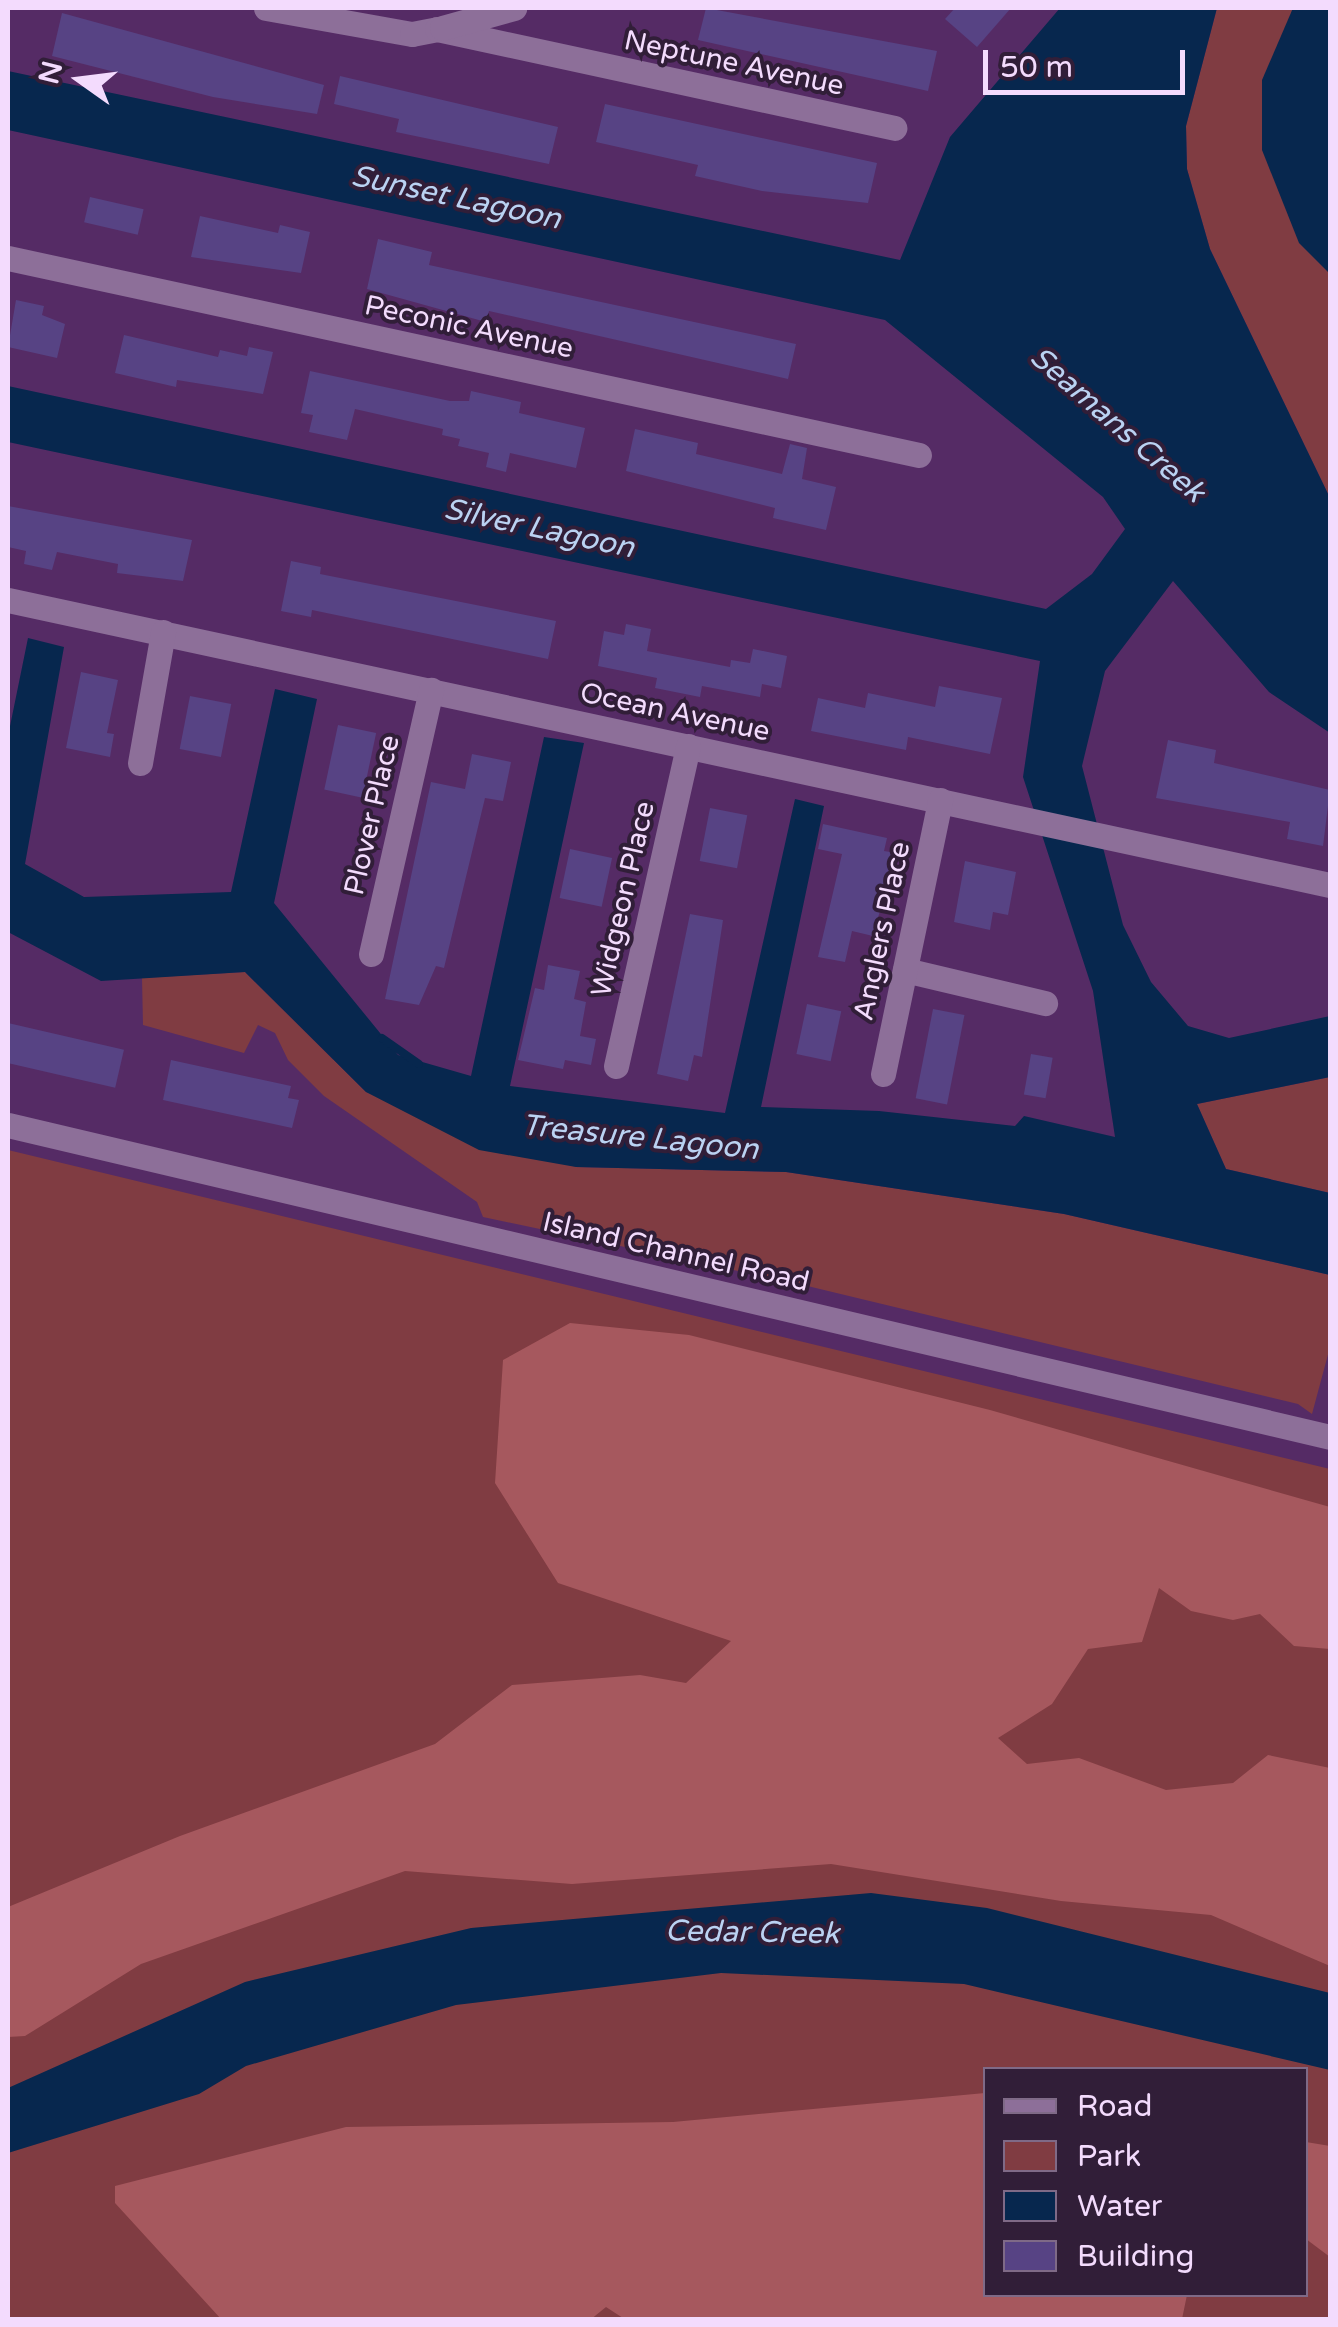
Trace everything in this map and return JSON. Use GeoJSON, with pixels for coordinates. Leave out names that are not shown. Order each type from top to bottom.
{"type":"FeatureCollection","features":[{"type":"Feature","properties":{"kind":"street","name":"Neptune Avenue"},"geometry":{"type":"LineString","coordinates":[[266,8],[412,34],[437,30],[894,128]]}},
{"type":"Feature","properties":{"kind":"street"},"geometry":{"type":"LineString","coordinates":[[437,30],[514,8]]}},
{"type":"Feature","properties":{"kind":"street","name":"Peconic Avenue"},"geometry":{"type":"LineString","coordinates":[[8,258],[919,455]]}},
{"type":"Feature","properties":{"kind":"street","name":"Ocean Avenue"},"geometry":{"type":"LineString","coordinates":[[8,600],[1330,884]]}},
{"type":"Feature","properties":{"kind":"street"},"geometry":{"type":"LineString","coordinates":[[140,764],[163,632]]}},
{"type":"Feature","properties":{"kind":"street","name":"Plover Place"},"geometry":{"type":"LineString","coordinates":[[371,954],[431,690]]}},
{"type":"Feature","properties":{"kind":"street","name":"Widgeon Place"},"geometry":{"type":"LineString","coordinates":[[616,1066],[688,746]]}},
{"type":"Feature","properties":{"kind":"street","name":"Anglers Place"},"geometry":{"type":"LineString","coordinates":[[883,1074],[940,800]]}},
{"type":"Feature","properties":{"kind":"street"},"geometry":{"type":"LineString","coordinates":[[905,970],[1045,1003]]}},
{"type":"Feature","properties":{"kind":"street","name":"Island Channel Road"},"geometry":{"type":"LineString","coordinates":[[8,1126],[1330,1436]]}},
{"type":"Feature","properties":{"kind":"green space"},"geometry":{"type":"Polygon","coordinates":[[[1217,8],[1330,8],[1330,498],[1210,249],[1187,169],[1186,126],[1217,8]]]}},
{"type":"Feature","properties":{"kind":"green space"},"geometry":{"type":"Polygon","coordinates":[[[245,972],[366,1092],[576,1167],[786,1172],[1064,1214],[1330,1275],[1330,1347],[1312,1414],[1298,1404],[795,1283],[483,1217],[477,1202],[324,1096],[288,1060],[275,1033],[258,1025],[244,1053],[143,1025],[142,978],[245,972]]]}},
{"type":"Feature","properties":{"kind":"green space"},"geometry":{"type":"Polygon","coordinates":[[[1330,1077],[1330,1193],[1226,1169],[1197,1104],[1330,1077]]]}},
{"type":"Feature","properties":{"kind":"green space"},"geometry":{"type":"Polygon","coordinates":[[[8,1150],[1330,1469],[1330,2319],[8,2319],[8,1150]]]}},
{"type":"Feature","properties":{"kind":"shaded area"},"geometry":{"type":"Polygon","coordinates":[[[570,1323],[689,1335],[990,1410],[1330,1507],[1330,1649],[1294,1646],[1260,1614],[1233,1620],[1191,1611],[1159,1588],[1142,1642],[1088,1649],[1052,1704],[998,1738],[1027,1764],[1079,1758],[1166,1790],[1233,1783],[1268,1755],[1330,1768],[1330,1966],[1211,1915],[1061,1901],[831,1864],[572,1884],[405,1871],[141,1964],[25,2036],[8,2037],[8,1907],[180,1836],[435,1744],[512,1685],[640,1675],[686,1683],[731,1641],[558,1583],[495,1483],[503,1360],[570,1323]]]}},
{"type":"Feature","properties":{"kind":"shaded area"},"geometry":{"type":"Polygon","coordinates":[[[983,2093],[983,2297],[1187,2297],[1182,2319],[626,2320],[606,2307],[590,2320],[221,2319],[115,2203],[115,2186],[346,2127],[673,2122],[983,2093]]]}},
{"type":"Feature","properties":{"kind":"shaded area"},"geometry":{"type":"Polygon","coordinates":[[[1308,2142],[1330,2146],[1330,2257],[1308,2240],[1308,2142]]]}},
{"type":"Feature","properties":{"kind":"water"},"geometry":{"type":"Polygon","coordinates":[[[1060,8],[1217,8],[1186,126],[1187,169],[1210,249],[1330,498],[1330,733],[1269,692],[1173,581],[1105,671],[1082,766],[1123,925],[1151,982],[1188,1026],[1229,1038],[1330,1016],[1330,1077],[1197,1104],[1226,1169],[1330,1193],[1330,1275],[1064,1214],[786,1172],[576,1167],[479,1150],[366,1092],[245,972],[101,981],[8,932],[8,736],[28,638],[64,647],[25,864],[84,897],[231,892],[275,689],[317,699],[274,903],[398,1055],[471,1076],[544,737],[584,743],[510,1086],[725,1113],[795,799],[824,806],[761,1107],[879,1111],[1015,1126],[1024,1116],[1115,1137],[1093,991],[1023,777],[1040,661],[8,442],[8,386],[1046,609],[1092,574],[1125,529],[1103,497],[885,320],[8,130],[8,71],[900,260],[950,137],[1060,8]]]}},
{"type":"Feature","properties":{"kind":"water"},"geometry":{"type":"Polygon","coordinates":[[[1293,8],[1330,8],[1330,274],[1299,243],[1262,150],[1262,80],[1293,8]]]}},
{"type":"Feature","properties":{"kind":"water","name":"Cedar Creek"},"geometry":{"type":"Polygon","coordinates":[[[871,1893],[987,1908],[1330,1993],[1330,2070],[964,1984],[721,1973],[456,2005],[246,2066],[199,2094],[8,2153],[8,2088],[245,1982],[471,1928],[871,1893]]]}},
{"type":"Feature","properties":{"kind":"building"},"geometry":{"type":"Polygon","coordinates":[[[706,8],[937,51],[928,91],[698,40],[706,8]]]}},
{"type":"Feature","properties":{"kind":"building"},"geometry":{"type":"Polygon","coordinates":[[[955,8],[1011,8],[977,47],[945,19],[955,8]]]}},
{"type":"Feature","properties":{"kind":"building"},"geometry":{"type":"Polygon","coordinates":[[[62,13],[324,85],[317,114],[213,97],[52,56],[62,13]]]}},
{"type":"Feature","properties":{"kind":"building"},"geometry":{"type":"Polygon","coordinates":[[[340,76],[558,127],[549,164],[396,132],[399,119],[334,104],[340,76]]]}},
{"type":"Feature","properties":{"kind":"building"},"geometry":{"type":"Polygon","coordinates":[[[605,104],[877,163],[868,203],[762,191],[695,176],[698,165],[596,142],[605,104]]]}},
{"type":"Feature","properties":{"kind":"building"},"geometry":{"type":"Polygon","coordinates":[[[90,197],[144,209],[138,235],[84,222],[90,197]]]}},
{"type":"Feature","properties":{"kind":"building"},"geometry":{"type":"Polygon","coordinates":[[[200,216],[278,233],[280,225],[310,232],[301,273],[191,257],[200,216]]]}},
{"type":"Feature","properties":{"kind":"building"},"geometry":{"type":"Polygon","coordinates":[[[378,239],[432,252],[429,265],[796,344],[788,379],[489,311],[486,322],[367,289],[378,239]]]}},
{"type":"Feature","properties":{"kind":"building"},"geometry":{"type":"Polygon","coordinates":[[[16,300],[44,306],[42,315],[65,324],[57,358],[8,347],[16,300]]]}},
{"type":"Feature","properties":{"kind":"building"},"geometry":{"type":"Polygon","coordinates":[[[124,335],[218,357],[220,350],[247,356],[249,347],[273,352],[263,394],[177,380],[176,387],[115,373],[124,335]]]}},
{"type":"Feature","properties":{"kind":"building"},"geometry":{"type":"Polygon","coordinates":[[[310,371],[450,401],[469,401],[471,391],[521,402],[519,413],[585,428],[576,468],[510,453],[506,472],[486,467],[489,453],[458,446],[460,439],[442,435],[443,429],[355,409],[347,440],[309,432],[313,415],[301,413],[310,371]]]}},
{"type":"Feature","properties":{"kind":"building"},"geometry":{"type":"Polygon","coordinates":[[[635,429],[698,443],[696,454],[782,474],[790,444],[807,448],[802,479],[836,487],[826,530],[773,518],[775,508],[626,471],[635,429]]]}},
{"type":"Feature","properties":{"kind":"building"},"geometry":{"type":"Polygon","coordinates":[[[8,506],[192,540],[183,581],[117,573],[118,564],[57,552],[52,570],[24,564],[26,551],[8,547],[8,506]]]}},
{"type":"Feature","properties":{"kind":"building"},"geometry":{"type":"Polygon","coordinates":[[[291,561],[321,567],[320,574],[556,621],[548,659],[312,610],[311,617],[281,611],[291,561]]]}},
{"type":"Feature","properties":{"kind":"building"},"geometry":{"type":"Polygon","coordinates":[[[626,624],[651,629],[647,651],[730,667],[731,660],[750,663],[753,649],[787,656],[781,688],[762,684],[760,697],[702,686],[700,697],[655,688],[657,678],[598,666],[604,631],[624,635],[626,624]]]}},
{"type":"Feature","properties":{"kind":"building"},"geometry":{"type":"Polygon","coordinates":[[[81,672],[118,680],[107,733],[114,734],[110,757],[66,748],[81,672]]]}},
{"type":"Feature","properties":{"kind":"building"},"geometry":{"type":"Polygon","coordinates":[[[939,686],[1002,698],[990,754],[908,737],[906,750],[811,731],[818,698],[865,708],[868,693],[935,707],[939,686]]]}},
{"type":"Feature","properties":{"kind":"building"},"geometry":{"type":"Polygon","coordinates":[[[190,696],[231,704],[221,757],[180,749],[190,696]]]}},
{"type":"Feature","properties":{"kind":"building"},"geometry":{"type":"Polygon","coordinates":[[[338,725],[376,733],[362,798],[324,790],[338,725]]]}},
{"type":"Feature","properties":{"kind":"building"},"geometry":{"type":"Polygon","coordinates":[[[1168,740],[1216,750],[1214,763],[1330,790],[1323,846],[1287,839],[1290,822],[1156,798],[1168,740]]]}},
{"type":"Feature","properties":{"kind":"building"},"geometry":{"type":"Polygon","coordinates":[[[472,754],[511,762],[503,801],[485,798],[444,968],[436,966],[419,1005],[385,999],[431,782],[465,789],[472,754]]]}},
{"type":"Feature","properties":{"kind":"building"},"geometry":{"type":"Polygon","coordinates":[[[710,808],[747,815],[737,868],[700,861],[710,808]]]}},
{"type":"Feature","properties":{"kind":"building"},"geometry":{"type":"Polygon","coordinates":[[[823,824],[887,838],[884,851],[896,853],[873,936],[852,931],[845,962],[818,957],[842,854],[818,849],[823,824]]]}},
{"type":"Feature","properties":{"kind":"building"},"geometry":{"type":"Polygon","coordinates":[[[570,849],[612,858],[602,907],[560,898],[570,849]]]}},
{"type":"Feature","properties":{"kind":"building"},"geometry":{"type":"Polygon","coordinates":[[[965,861],[1016,872],[1008,915],[993,912],[990,930],[954,922],[965,861]]]}},
{"type":"Feature","properties":{"kind":"building"},"geometry":{"type":"Polygon","coordinates":[[[690,914],[723,920],[702,1057],[694,1055],[688,1081],[657,1074],[690,914]]]}},
{"type":"Feature","properties":{"kind":"building"},"geometry":{"type":"Polygon","coordinates":[[[548,965],[580,971],[574,999],[586,1002],[580,1036],[596,1039],[591,1065],[565,1060],[563,1069],[518,1060],[535,988],[544,990],[548,965]]]}},
{"type":"Feature","properties":{"kind":"building"},"geometry":{"type":"Polygon","coordinates":[[[807,1004],[841,1011],[831,1061],[796,1054],[807,1004]]]}},
{"type":"Feature","properties":{"kind":"building"},"geometry":{"type":"Polygon","coordinates":[[[933,1009],[964,1015],[947,1104],[916,1098],[933,1009]]]}},
{"type":"Feature","properties":{"kind":"building"},"geometry":{"type":"Polygon","coordinates":[[[8,1023],[124,1050],[115,1088],[8,1063],[8,1023]]]}},
{"type":"Feature","properties":{"kind":"building"},"geometry":{"type":"Polygon","coordinates":[[[1031,1054],[1053,1058],[1046,1098],[1024,1094],[1031,1054]]]}},
{"type":"Feature","properties":{"kind":"building"},"geometry":{"type":"Polygon","coordinates":[[[171,1060],[291,1086],[288,1098],[299,1100],[292,1128],[163,1100],[171,1060]]]}},
{"type":"Feature","properties":{"kind":"waterway","name":"Treasure Lagoon"},"geometry":{"type":"LineString","coordinates":[[382,1038],[419,1064]]}},
{"type":"Feature","properties":{"kind":"water label","name":"Sunset Lagoon"},"geometry":{"type":"Point","coordinates":[456,198]}},
{"type":"Feature","properties":{"kind":"water label","name":"Seamans Creek"},"geometry":{"type":"Point","coordinates":[1117,425]}},
{"type":"Feature","properties":{"kind":"water label","name":"Silver Lagoon"},"geometry":{"type":"Point","coordinates":[539,529]}}]}
